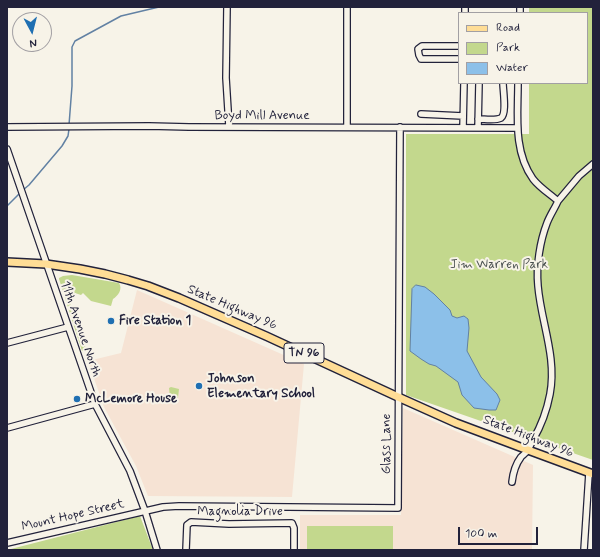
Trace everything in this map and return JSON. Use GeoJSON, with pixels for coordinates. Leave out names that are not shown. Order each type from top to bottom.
{"type":"FeatureCollection","features":[{"type":"Feature","properties":{"kind":"main road","name":"State Highway 96"},"geometry":{"type":"LineString","coordinates":[[7,262],[46,264],[105,274],[128,280],[173,296],[266,336],[398,398],[456,423],[591,473]]}},
{"type":"Feature","properties":{"kind":"street"},"geometry":{"type":"LineString","coordinates":[[227,7],[226,78],[229,126]]}},
{"type":"Feature","properties":{"kind":"street"},"geometry":{"type":"LineString","coordinates":[[347,7],[347,127]]}},
{"type":"Feature","properties":{"kind":"street"},"geometry":{"type":"LineString","coordinates":[[458,46],[422,46],[418,49],[418,55],[421,58],[458,59]]}},
{"type":"Feature","properties":{"kind":"street"},"geometry":{"type":"LineString","coordinates":[[463,128],[464,84]]}},
{"type":"Feature","properties":{"kind":"street"},"geometry":{"type":"LineString","coordinates":[[478,128],[479,84]]}},
{"type":"Feature","properties":{"kind":"street"},"geometry":{"type":"LineString","coordinates":[[478,119],[500,118],[503,116],[505,111],[503,84]]}},
{"type":"Feature","properties":{"kind":"street"},"geometry":{"type":"LineString","coordinates":[[518,84],[517,128],[521,154],[525,166],[533,179],[558,201]]}},
{"type":"Feature","properties":{"kind":"street"},"geometry":{"type":"LineString","coordinates":[[421,114],[463,116]]}},
{"type":"Feature","properties":{"kind":"street","name":"Boyd Mill Avenue"},"geometry":{"type":"LineString","coordinates":[[7,127],[229,126],[517,128]]}},
{"type":"Feature","properties":{"kind":"street","name":"Glass Lane"},"geometry":{"type":"LineString","coordinates":[[145,511],[163,507],[179,506],[398,508],[400,127]]}},
{"type":"Feature","properties":{"kind":"street","name":"11th Avenue North"},"geometry":{"type":"LineString","coordinates":[[7,149],[95,404],[130,471],[145,511]]}},
{"type":"Feature","properties":{"kind":"street"},"geometry":{"type":"LineString","coordinates":[[512,482],[517,463],[528,450],[540,427],[552,384],[549,347],[538,285],[541,246],[547,223],[558,201],[579,176],[593,164]]}},
{"type":"Feature","properties":{"kind":"street"},"geometry":{"type":"LineString","coordinates":[[7,343],[68,327]]}},
{"type":"Feature","properties":{"kind":"street"},"geometry":{"type":"LineString","coordinates":[[7,428],[95,404]]}},
{"type":"Feature","properties":{"kind":"street"},"geometry":{"type":"LineString","coordinates":[[584,550],[591,473]]}},
{"type":"Feature","properties":{"kind":"street"},"geometry":{"type":"LineString","coordinates":[[145,511],[157,550]]}},
{"type":"Feature","properties":{"kind":"street","name":"Mount Hope Street"},"geometry":{"type":"LineString","coordinates":[[7,543],[145,511]]}},
{"type":"Feature","properties":{"kind":"street","name":"Magnolia Drive"},"geometry":{"type":"LineString","coordinates":[[186,550],[187,525],[191,522],[229,524],[292,523],[294,528],[294,550]]}},
{"type":"Feature","properties":{"kind":"shaded area","name":"Johnson Elementary School"},"geometry":{"type":"Polygon","coordinates":[[[137,290],[304,364],[292,497],[148,496],[136,466],[104,407],[88,361],[121,353],[137,290]]]}},
{"type":"Feature","properties":{"kind":"shaded area"},"geometry":{"type":"Polygon","coordinates":[[[403,408],[533,465],[532,550],[300,550],[300,515],[401,515],[403,408]]]}},
{"type":"Feature","properties":{"kind":"green space","name":"Jim Warren Park"},"geometry":{"type":"Polygon","coordinates":[[[529,7],[593,7],[593,460],[406,395],[406,134],[529,134],[529,84],[588,84],[588,12],[529,12],[529,7]]]}},
{"type":"Feature","properties":{"kind":"green space"},"geometry":{"type":"Polygon","coordinates":[[[72,275],[119,283],[120,285],[120,290],[117,296],[113,299],[111,306],[91,301],[83,293],[81,295],[75,293],[69,310],[73,311],[86,349],[82,351],[59,279],[63,276],[72,275]]]}},
{"type":"Feature","properties":{"kind":"green space"},"geometry":{"type":"Polygon","coordinates":[[[169,388],[179,389],[178,398],[170,398],[169,388]]]}},
{"type":"Feature","properties":{"kind":"green space"},"geometry":{"type":"Polygon","coordinates":[[[140,516],[153,550],[7,550],[140,516]]]}},
{"type":"Feature","properties":{"kind":"green space"},"geometry":{"type":"Polygon","coordinates":[[[307,526],[393,526],[393,550],[307,550],[307,526]]]}},
{"type":"Feature","properties":{"kind":"water"},"geometry":{"type":"Polygon","coordinates":[[[416,285],[425,287],[434,294],[450,310],[452,316],[457,318],[464,316],[468,319],[469,328],[467,351],[481,377],[497,394],[500,400],[496,410],[474,408],[462,395],[458,382],[436,366],[429,364],[410,351],[412,289],[416,285]]]}},
{"type":"Feature","properties":{"kind":"waterway"},"geometry":{"type":"LineString","coordinates":[[69,125],[72,86],[72,47],[75,41],[121,16],[159,7]]}},
{"type":"Feature","properties":{"kind":"waterway"},"geometry":{"type":"LineString","coordinates":[[23,190],[62,146],[68,136],[69,129]]}},
{"type":"Feature","properties":{"kind":"waterway"},"geometry":{"type":"LineString","coordinates":[[7,206],[20,193]]}},
{"type":"Feature","properties":{"kind":"place","name":"Fire Station 1"},"geometry":{"type":"Point","coordinates":[111,321]}},
{"type":"Feature","properties":{"kind":"place","name":"Johnson Elementary School"},"geometry":{"type":"Point","coordinates":[199,386]}},
{"type":"Feature","properties":{"kind":"place","name":"McLemore House"},"geometry":{"type":"Point","coordinates":[77,399]}}]}
